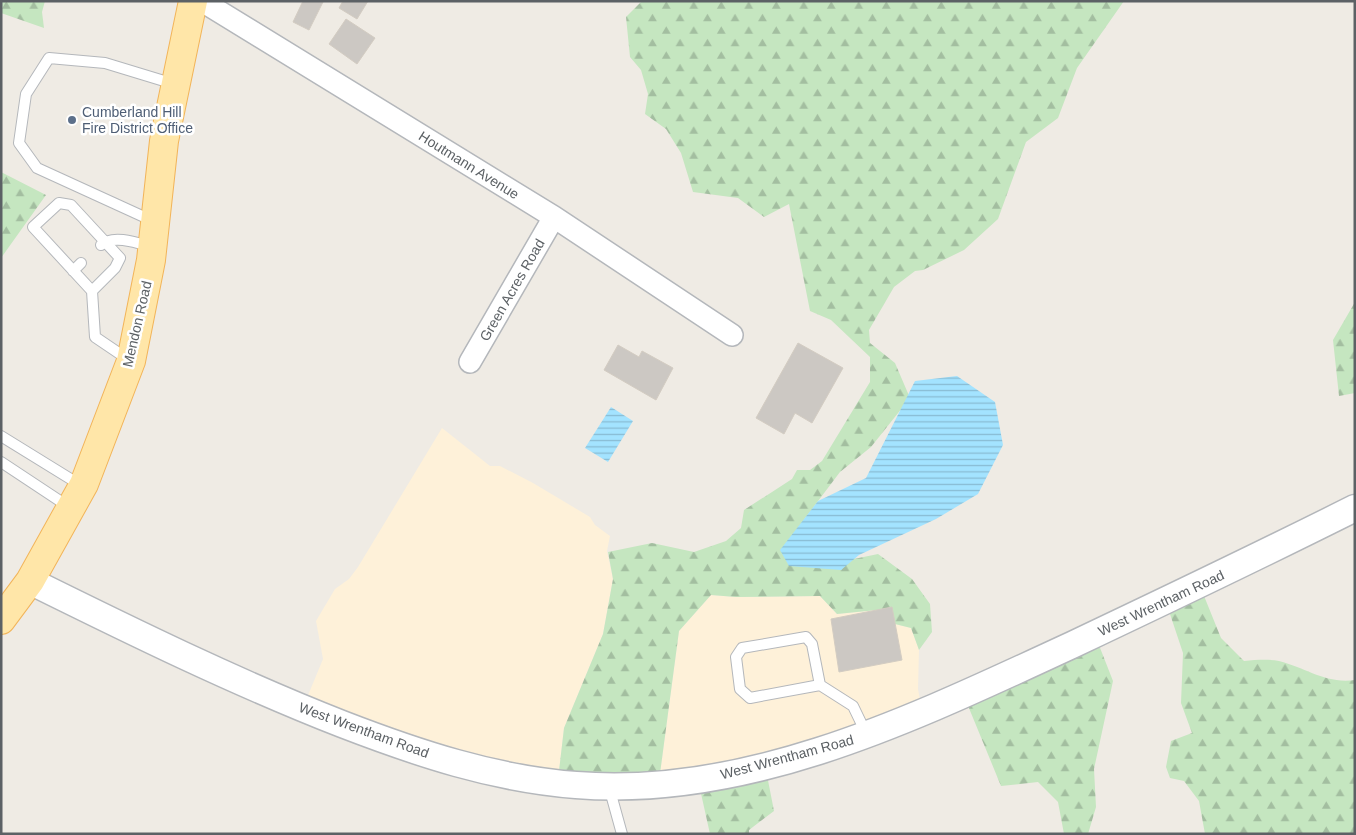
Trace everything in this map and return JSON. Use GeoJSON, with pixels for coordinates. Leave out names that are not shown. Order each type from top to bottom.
{"type":"FeatureCollection","features":[{"type":"Feature","properties":{"kind":"main road","name":"Mendon Road"},"geometry":{"type":"LineString","coordinates":[[1,620],[30,581],[77,498],[131,361],[154,235],[164,141],[193,1]]}},
{"type":"Feature","properties":{"kind":"street","name":"Houtmann Avenue"},"geometry":{"type":"LineString","coordinates":[[202,1],[554,217],[732,335]]}},
{"type":"Feature","properties":{"kind":"street","name":"Green Acres Road"},"geometry":{"type":"LineString","coordinates":[[470,362],[554,217]]}},
{"type":"Feature","properties":{"kind":"street","name":"West Wrentham Road"},"geometry":{"type":"LineString","coordinates":[[30,581],[198,664],[281,700],[400,746],[460,764],[516,777],[574,785],[631,787],[739,773],[867,734],[962,696],[1236,568],[1355,508]]}},
{"type":"Feature","properties":{"kind":"lane"},"geometry":{"type":"LineString","coordinates":[[154,235],[37,168],[19,143],[26,94],[49,58],[105,63],[175,85]]}},
{"type":"Feature","properties":{"kind":"lane"},"geometry":{"type":"LineString","coordinates":[[92,291],[115,268],[120,258],[84,224],[71,205],[59,203],[33,227],[59,248],[73,270],[92,291],[96,337],[131,361]]}},
{"type":"Feature","properties":{"kind":"lane"},"geometry":{"type":"LineString","coordinates":[[103,243],[154,235]]}},
{"type":"Feature","properties":{"kind":"lane"},"geometry":{"type":"LineString","coordinates":[[73,270],[81,263]]}},
{"type":"Feature","properties":{"kind":"lane"},"geometry":{"type":"LineString","coordinates":[[1,436],[77,498]]}},
{"type":"Feature","properties":{"kind":"lane"},"geometry":{"type":"LineString","coordinates":[[1,462],[77,498]]}},
{"type":"Feature","properties":{"kind":"lane"},"geometry":{"type":"LineString","coordinates":[[820,686],[812,644],[806,637],[742,648],[736,657],[740,690],[750,698],[820,686],[853,706],[867,734]]}},
{"type":"Feature","properties":{"kind":"lane"},"geometry":{"type":"LineString","coordinates":[[609,786],[622,834]]}},
{"type":"Feature","properties":{"kind":"shaded area"},"geometry":{"type":"Polygon","coordinates":[[[442,428],[490,466],[500,466],[533,483],[590,517],[595,525],[610,536],[607,551],[613,579],[603,634],[564,728],[559,771],[550,779],[304,705],[323,659],[316,621],[335,589],[349,579],[358,567],[442,428]]]}},
{"type":"Feature","properties":{"kind":"shaded area"},"geometry":{"type":"Polygon","coordinates":[[[711,595],[736,597],[820,596],[837,614],[887,609],[895,624],[911,628],[919,650],[918,689],[922,710],[915,714],[659,781],[679,631],[711,595]]]}},
{"type":"Feature","properties":{"kind":"green space"},"geometry":{"type":"Polygon","coordinates":[[[1,1],[45,1],[42,12],[44,28],[1,13],[1,1]]]}},
{"type":"Feature","properties":{"kind":"green space"},"geometry":{"type":"Polygon","coordinates":[[[642,1],[1124,1],[1077,68],[1058,118],[1026,142],[998,219],[964,250],[923,270],[915,271],[894,287],[869,330],[870,343],[895,363],[910,398],[871,447],[840,472],[803,521],[825,565],[878,554],[912,579],[930,604],[932,632],[919,650],[911,628],[895,624],[887,609],[837,614],[820,596],[736,597],[711,595],[679,631],[659,781],[559,771],[564,728],[603,634],[613,579],[608,552],[652,543],[694,552],[726,541],[741,528],[744,510],[792,479],[797,470],[810,470],[822,461],[870,382],[870,357],[831,320],[810,311],[789,204],[764,217],[738,198],[693,192],[681,153],[666,129],[645,114],[648,94],[641,70],[630,57],[626,17],[642,1]]]}},
{"type":"Feature","properties":{"kind":"green space"},"geometry":{"type":"Polygon","coordinates":[[[1,172],[46,195],[1,258],[1,172]]]}},
{"type":"Feature","properties":{"kind":"green space"},"geometry":{"type":"Polygon","coordinates":[[[1355,302],[1355,393],[1339,396],[1333,340],[1355,302]]]}},
{"type":"Feature","properties":{"kind":"green space"},"geometry":{"type":"Polygon","coordinates":[[[1200,586],[1221,638],[1244,661],[1279,661],[1325,678],[1344,681],[1355,680],[1355,834],[1205,834],[1199,801],[1184,781],[1170,778],[1166,767],[1171,741],[1192,733],[1181,703],[1183,653],[1166,602],[1200,586]]]}},
{"type":"Feature","properties":{"kind":"green space"},"geometry":{"type":"Polygon","coordinates":[[[1095,635],[1113,681],[1094,769],[1096,807],[1088,834],[1064,834],[1058,802],[1038,782],[1001,786],[964,696],[1095,635]]]}},
{"type":"Feature","properties":{"kind":"green space"},"geometry":{"type":"Polygon","coordinates":[[[765,765],[774,811],[749,830],[749,834],[710,834],[698,780],[765,765]]]}},
{"type":"Feature","properties":{"kind":"water"},"geometry":{"type":"Polygon","coordinates":[[[957,376],[995,402],[1003,445],[978,494],[936,519],[859,555],[841,570],[789,566],[780,550],[818,501],[866,478],[915,381],[957,376]]]}},
{"type":"Feature","properties":{"kind":"water"},"geometry":{"type":"Polygon","coordinates":[[[611,407],[633,421],[608,462],[585,448],[611,407]]]}},
{"type":"Feature","properties":{"kind":"building"},"geometry":{"type":"Polygon","coordinates":[[[303,1],[323,2],[309,30],[293,22],[303,1]]]}},
{"type":"Feature","properties":{"kind":"building"},"geometry":{"type":"Polygon","coordinates":[[[343,1],[368,1],[357,19],[339,8],[343,1]]]}},
{"type":"Feature","properties":{"kind":"building"},"geometry":{"type":"Polygon","coordinates":[[[346,19],[375,38],[357,64],[329,44],[346,19]]]}},
{"type":"Feature","properties":{"kind":"building"},"geometry":{"type":"Polygon","coordinates":[[[798,343],[843,368],[812,423],[795,413],[784,434],[756,418],[798,343]]]}},
{"type":"Feature","properties":{"kind":"building"},"geometry":{"type":"Polygon","coordinates":[[[618,345],[639,357],[642,351],[673,368],[656,400],[604,370],[618,345]]]}},
{"type":"Feature","properties":{"kind":"building"},"geometry":{"type":"Polygon","coordinates":[[[892,607],[902,660],[839,672],[831,619],[892,607]]]}},
{"type":"Feature","properties":{"kind":"place","name":"Cumberland Hill Fire District Office"},"geometry":{"type":"Point","coordinates":[72,120]}}]}
